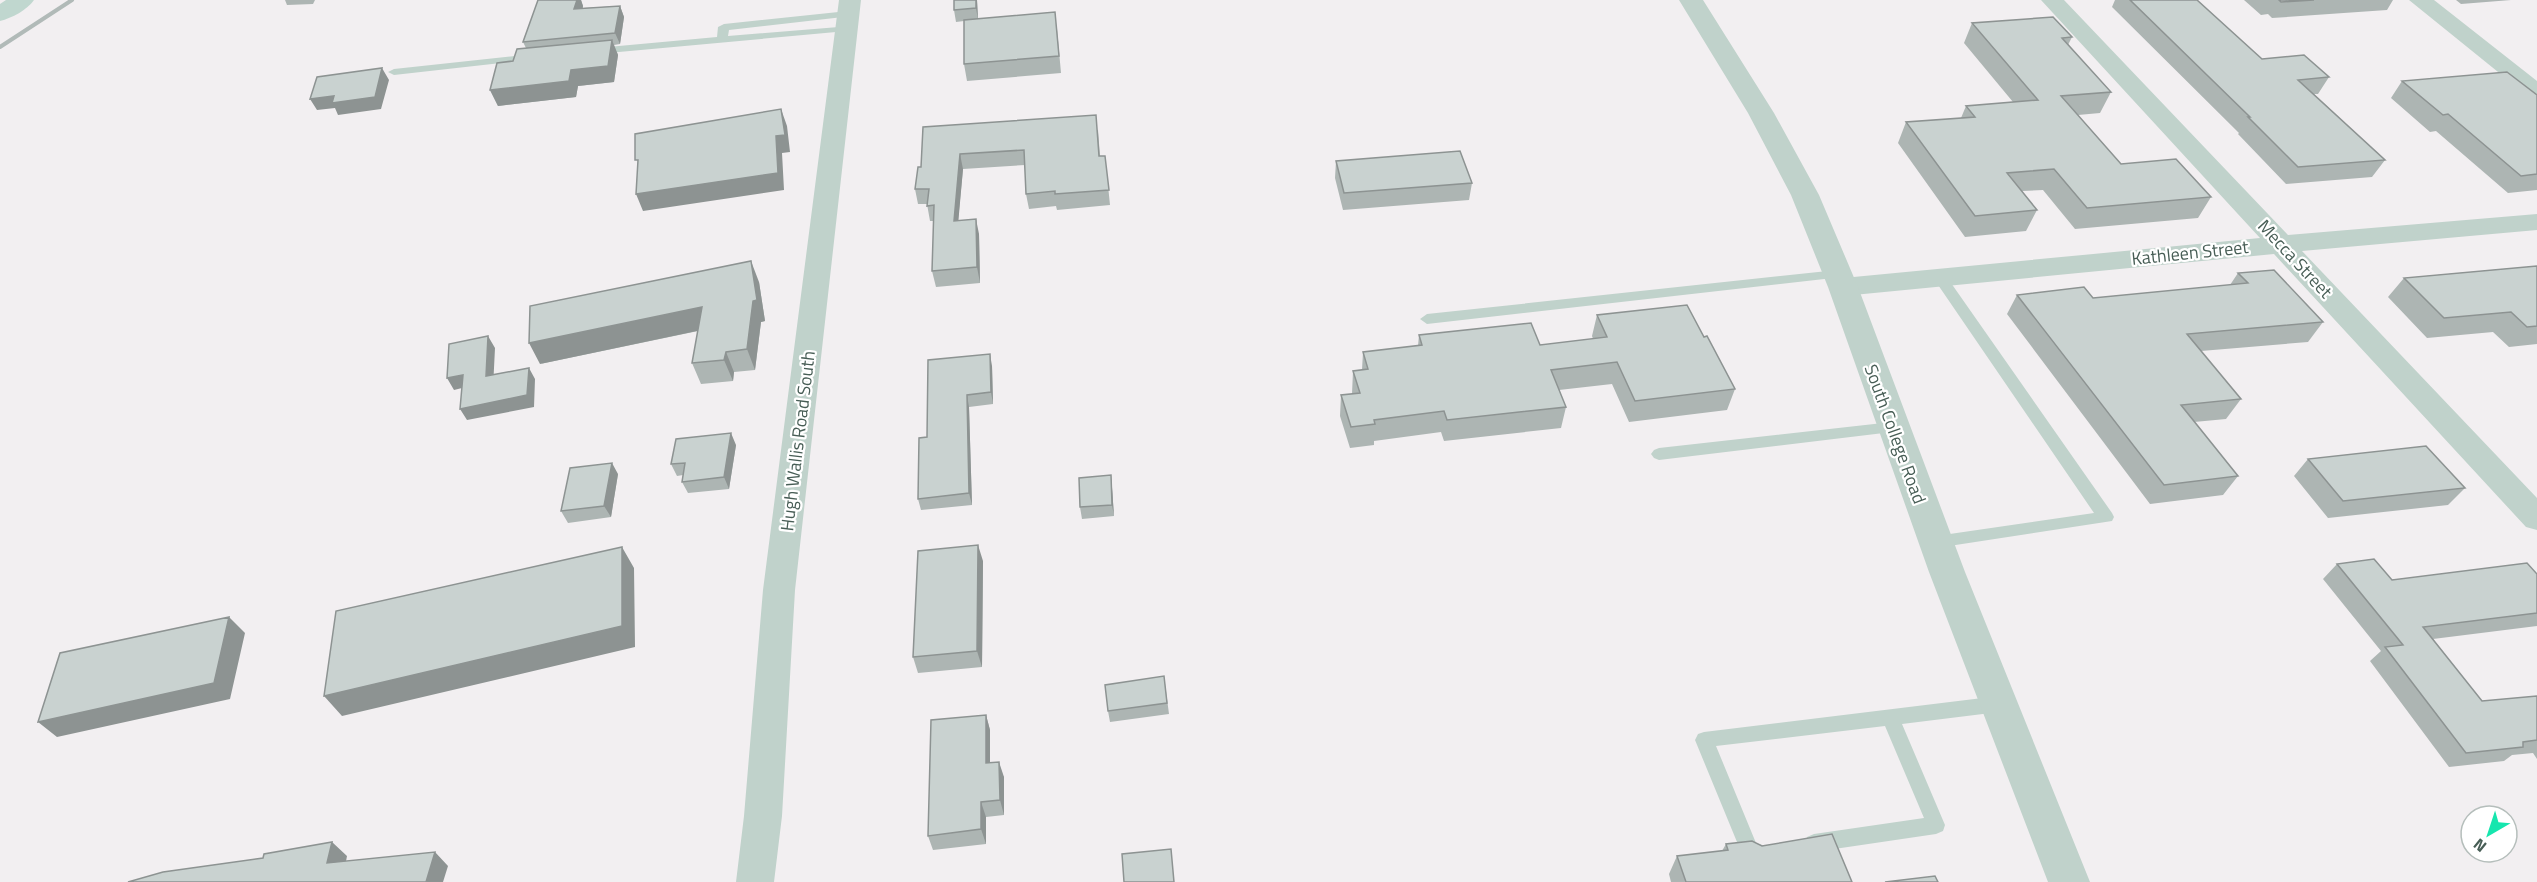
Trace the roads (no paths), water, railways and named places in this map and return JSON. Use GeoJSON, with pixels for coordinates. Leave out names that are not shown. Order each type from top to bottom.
{"type":"FeatureCollection","features":[{"type":"Feature","properties":{"kind":"main road"},"geometry":{"type":"LineString","coordinates":[[0,14],[22,0]]}},
{"type":"Feature","properties":{"kind":"street","name":"South College Road"},"geometry":{"type":"LineString","coordinates":[[1691,0],[1761,113],[1805,195],[1840,281],[1936,543],[2069,882]]}},
{"type":"Feature","properties":{"kind":"street","name":"Mecca Street"},"geometry":{"type":"LineString","coordinates":[[2052,0],[2537,518]]}},
{"type":"Feature","properties":{"kind":"street"},"geometry":{"type":"LineString","coordinates":[[2420,0],[2537,92]]}},
{"type":"Feature","properties":{"kind":"street","name":"Hugh Wallis Road South"},"geometry":{"type":"LineString","coordinates":[[755,882],[763,816],[779,590],[848,14]]}},
{"type":"Feature","properties":{"kind":"street","name":"Kathleen Street"},"geometry":{"type":"LineString","coordinates":[[1840,281],[1939,276],[2130,260],[2280,243],[2537,222]]}},
{"type":"Feature","properties":{"kind":"lane"},"geometry":{"type":"LineString","coordinates":[[588,51],[722,38],[848,14]]}},
{"type":"Feature","properties":{"kind":"lane"},"geometry":{"type":"LineString","coordinates":[[394,72],[542,56]]}},
{"type":"Feature","properties":{"kind":"lane"},"geometry":{"type":"LineString","coordinates":[[1936,543],[2106,518],[1939,276]]}},
{"type":"Feature","properties":{"kind":"lane"},"geometry":{"type":"LineString","coordinates":[[1427,319],[1840,281]]}},
{"type":"Feature","properties":{"kind":"lane"},"geometry":{"type":"LineString","coordinates":[[1659,454],[1892,427]]}},
{"type":"Feature","properties":{"kind":"lane"},"geometry":{"type":"LineString","coordinates":[[1774,849],[1751,853],[1704,740],[1998,704]]}},
{"type":"Feature","properties":{"kind":"lane"},"geometry":{"type":"LineString","coordinates":[[1798,846],[1936,825],[1891,718]]}},
{"type":"Feature","properties":{"kind":"railway"},"geometry":{"type":"LineString","coordinates":[[0,47],[72,0]]}}]}
